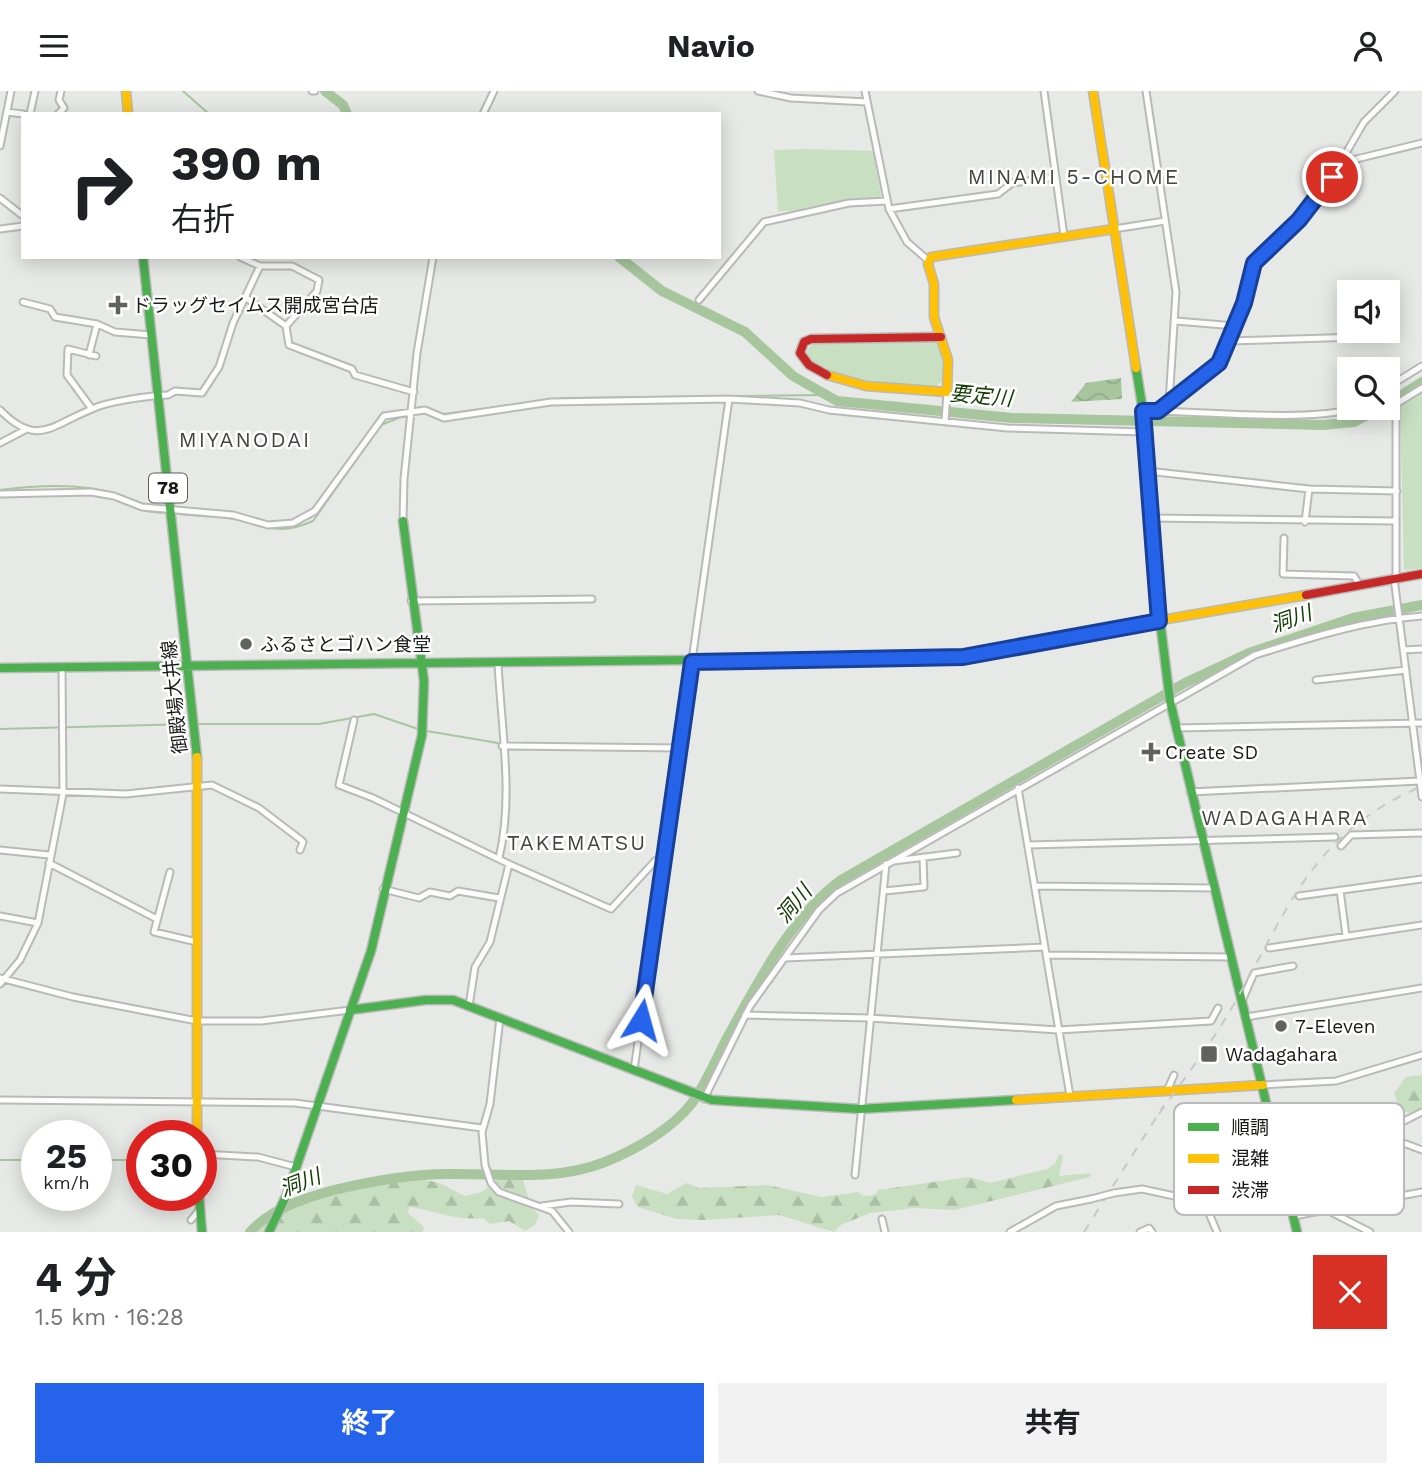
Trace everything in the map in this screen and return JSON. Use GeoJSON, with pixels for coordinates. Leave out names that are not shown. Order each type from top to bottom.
{"type":"FeatureCollection","features":[{"type":"Feature","properties":{"kind":"street"},"geometry":{"type":"LineString","coordinates":[[0,146],[11,91]]}},
{"type":"Feature","properties":{"kind":"street"},"geometry":{"type":"LineString","coordinates":[[30,112],[35,91]]}},
{"type":"Feature","properties":{"kind":"street"},"geometry":{"type":"LineString","coordinates":[[60,112],[64,108],[59,100],[61,91]]}},
{"type":"Feature","properties":{"kind":"street"},"geometry":{"type":"LineString","coordinates":[[126,91],[128,112]]}},
{"type":"Feature","properties":{"kind":"street"},"geometry":{"type":"LineString","coordinates":[[484,112],[494,91],[485,91]]}},
{"type":"Feature","properties":{"kind":"street"},"geometry":{"type":"LineString","coordinates":[[758,91],[791,98],[867,102]]}},
{"type":"Feature","properties":{"kind":"street"},"geometry":{"type":"LineString","coordinates":[[865,91],[888,209],[907,242],[929,261],[934,284],[934,317],[948,360],[945,420]]}},
{"type":"Feature","properties":{"kind":"street"},"geometry":{"type":"LineString","coordinates":[[1044,91],[1064,236]]}},
{"type":"Feature","properties":{"kind":"street"},"geometry":{"type":"LineString","coordinates":[[1093,91],[1143,411],[1159,621],[1170,701],[1267,1103]]}},
{"type":"Feature","properties":{"kind":"street"},"geometry":{"type":"LineString","coordinates":[[1146,91],[1176,292],[1169,403]]}},
{"type":"Feature","properties":{"kind":"street"},"geometry":{"type":"LineString","coordinates":[[1158,411],[1219,363],[1235,326],[1254,263],[1299,220],[1340,163],[1364,122],[1395,91]]}},
{"type":"Feature","properties":{"kind":"street"},"geometry":{"type":"LineString","coordinates":[[7,112],[21,114]]}},
{"type":"Feature","properties":{"kind":"street"},"geometry":{"type":"LineString","coordinates":[[1340,163],[1422,143]]}},
{"type":"Feature","properties":{"kind":"street"},"geometry":{"type":"LineString","coordinates":[[888,209],[998,194],[1012,183],[1056,177]]}},
{"type":"Feature","properties":{"kind":"street"},"geometry":{"type":"LineString","coordinates":[[0,198],[21,214]]}},
{"type":"Feature","properties":{"kind":"street"},"geometry":{"type":"LineString","coordinates":[[699,300],[764,222],[849,203],[887,201]]}},
{"type":"Feature","properties":{"kind":"street"},"geometry":{"type":"LineString","coordinates":[[929,261],[936,255],[1165,221]]}},
{"type":"Feature","properties":{"kind":"street"},"geometry":{"type":"LineString","coordinates":[[0,229],[21,226]]}},
{"type":"Feature","properties":{"kind":"street","name":"御殿場大井線"},"geometry":{"type":"LineString","coordinates":[[143,259],[195,723],[198,785],[197,1120]]}},
{"type":"Feature","properties":{"kind":"street"},"geometry":{"type":"LineString","coordinates":[[244,259],[260,266],[292,266],[319,280],[317,291],[286,325]]}},
{"type":"Feature","properties":{"kind":"street"},"geometry":{"type":"LineString","coordinates":[[269,1232],[287,1194],[371,951],[425,713],[423,663],[404,552],[403,521],[404,479],[433,259]]}},
{"type":"Feature","properties":{"kind":"street"},"geometry":{"type":"LineString","coordinates":[[0,410],[15,426],[34,432],[61,425],[92,409],[175,391],[202,393],[219,367],[245,297],[260,266]]}},
{"type":"Feature","properties":{"kind":"street"},"geometry":{"type":"LineString","coordinates":[[245,297],[286,325],[289,345],[293,348],[352,369],[355,375],[378,384],[414,392]]}},
{"type":"Feature","properties":{"kind":"street"},"geometry":{"type":"LineString","coordinates":[[23,302],[50,309],[55,317],[97,324],[115,332],[151,335]]}},
{"type":"Feature","properties":{"kind":"street"},"geometry":{"type":"LineString","coordinates":[[1176,321],[1235,326]]}},
{"type":"Feature","properties":{"kind":"street"},"geometry":{"type":"LineString","coordinates":[[92,409],[67,375],[68,349],[93,355],[97,324]]}},
{"type":"Feature","properties":{"kind":"street"},"geometry":{"type":"LineString","coordinates":[[941,337],[811,339],[804,342],[800,353],[810,367],[834,380],[947,393]]}},
{"type":"Feature","properties":{"kind":"street"},"geometry":{"type":"LineString","coordinates":[[1229,341],[1337,338]]}},
{"type":"Feature","properties":{"kind":"street"},"geometry":{"type":"LineString","coordinates":[[1400,380],[1422,366]]}},
{"type":"Feature","properties":{"kind":"street"},"geometry":{"type":"LineString","coordinates":[[1422,388],[1396,404],[1395,578],[1396,605],[1422,797]]}},
{"type":"Feature","properties":{"kind":"street"},"geometry":{"type":"LineString","coordinates":[[0,493],[91,492],[114,496],[142,507],[233,516],[276,525],[308,517],[326,498],[378,421],[384,416],[413,409],[427,410],[444,418],[551,402],[729,399],[800,403],[829,410],[1007,428],[1145,432]]}},
{"type":"Feature","properties":{"kind":"street"},"geometry":{"type":"LineString","coordinates":[[634,1070],[729,399]]}},
{"type":"Feature","properties":{"kind":"street"},"geometry":{"type":"LineString","coordinates":[[1143,411],[1337,412]]}},
{"type":"Feature","properties":{"kind":"street"},"geometry":{"type":"LineString","coordinates":[[0,443],[25,430]]}},
{"type":"Feature","properties":{"kind":"street"},"geometry":{"type":"LineString","coordinates":[[1147,471],[1309,489],[1397,491]]}},
{"type":"Feature","properties":{"kind":"street"},"geometry":{"type":"LineString","coordinates":[[1305,522],[1309,489]]}},
{"type":"Feature","properties":{"kind":"street"},"geometry":{"type":"LineString","coordinates":[[1150,518],[1305,522],[1396,521]]}},
{"type":"Feature","properties":{"kind":"street"},"geometry":{"type":"LineString","coordinates":[[1284,538],[1283,574],[1354,576],[1359,584]]}},
{"type":"Feature","properties":{"kind":"street"},"geometry":{"type":"LineString","coordinates":[[0,667],[692,662],[963,657],[1422,574]]}},
{"type":"Feature","properties":{"kind":"street"},"geometry":{"type":"LineString","coordinates":[[411,601],[592,599]]}},
{"type":"Feature","properties":{"kind":"street"},"geometry":{"type":"LineString","coordinates":[[703,1098],[745,1015],[828,900],[994,804],[1018,787],[1255,655],[1302,640],[1398,616],[1422,616]]}},
{"type":"Feature","properties":{"kind":"street"},"geometry":{"type":"LineString","coordinates":[[1403,650],[1422,649]]}},
{"type":"Feature","properties":{"kind":"street"},"geometry":{"type":"LineString","coordinates":[[498,663],[506,817],[499,858]]}},
{"type":"Feature","properties":{"kind":"street"},"geometry":{"type":"LineString","coordinates":[[62,667],[63,794],[49,855],[38,923],[20,960],[2,980],[197,1021],[261,1021],[442,999],[469,1006],[703,1098],[860,1109],[1336,1081],[1422,1055]]}},
{"type":"Feature","properties":{"kind":"street"},"geometry":{"type":"LineString","coordinates":[[1316,680],[1406,670]]}},
{"type":"Feature","properties":{"kind":"street"},"geometry":{"type":"LineString","coordinates":[[354,720],[339,785],[611,909],[655,861],[664,856]]}},
{"type":"Feature","properties":{"kind":"street"},"geometry":{"type":"LineString","coordinates":[[1176,728],[1422,723]]}},
{"type":"Feature","properties":{"kind":"street"},"geometry":{"type":"LineString","coordinates":[[502,746],[680,748]]}},
{"type":"Feature","properties":{"kind":"street"},"geometry":{"type":"LineString","coordinates":[[1190,792],[1420,781]]}},
{"type":"Feature","properties":{"kind":"street"},"geometry":{"type":"LineString","coordinates":[[0,789],[63,794],[139,793],[212,785],[259,808],[303,842],[300,850]]}},
{"type":"Feature","properties":{"kind":"street"},"geometry":{"type":"LineString","coordinates":[[1018,787],[1070,1096]]}},
{"type":"Feature","properties":{"kind":"street"},"geometry":{"type":"LineString","coordinates":[[1341,846],[1351,835],[1422,833]]}},
{"type":"Feature","properties":{"kind":"street"},"geometry":{"type":"LineString","coordinates":[[1028,845],[1335,837]]}},
{"type":"Feature","properties":{"kind":"street"},"geometry":{"type":"LineString","coordinates":[[0,850],[49,855]]}},
{"type":"Feature","properties":{"kind":"street"},"geometry":{"type":"LineString","coordinates":[[889,863],[957,853]]}},
{"type":"Feature","properties":{"kind":"street"},"geometry":{"type":"LineString","coordinates":[[884,891],[923,887],[923,857]]}},
{"type":"Feature","properties":{"kind":"street"},"geometry":{"type":"LineString","coordinates":[[48,863],[155,918]]}},
{"type":"Feature","properties":{"kind":"street"},"geometry":{"type":"LineString","coordinates":[[855,1175],[869,1018],[889,863]]}},
{"type":"Feature","properties":{"kind":"street"},"geometry":{"type":"LineString","coordinates":[[469,1006],[475,967],[490,942],[509,864]]}},
{"type":"Feature","properties":{"kind":"street"},"geometry":{"type":"LineString","coordinates":[[170,873],[155,918],[154,932],[197,942]]}},
{"type":"Feature","properties":{"kind":"street"},"geometry":{"type":"LineString","coordinates":[[1299,896],[1422,879]]}},
{"type":"Feature","properties":{"kind":"street"},"geometry":{"type":"LineString","coordinates":[[1035,886],[1214,888]]}},
{"type":"Feature","properties":{"kind":"street"},"geometry":{"type":"LineString","coordinates":[[383,889],[419,898],[430,892],[450,896],[458,891],[499,898]]}},
{"type":"Feature","properties":{"kind":"street"},"geometry":{"type":"LineString","coordinates":[[1340,890],[1346,936]]}},
{"type":"Feature","properties":{"kind":"street"},"geometry":{"type":"LineString","coordinates":[[0,916],[38,923]]}},
{"type":"Feature","properties":{"kind":"street"},"geometry":{"type":"LineString","coordinates":[[1269,949],[1422,925]]}},
{"type":"Feature","properties":{"kind":"street"},"geometry":{"type":"LineString","coordinates":[[785,958],[1045,947]]}},
{"type":"Feature","properties":{"kind":"street"},"geometry":{"type":"LineString","coordinates":[[1046,955],[1231,957]]}},
{"type":"Feature","properties":{"kind":"street"},"geometry":{"type":"LineString","coordinates":[[1242,1001],[1254,974],[1293,966]]}},
{"type":"Feature","properties":{"kind":"street"},"geometry":{"type":"LineString","coordinates":[[1246,1017],[1422,988]]}},
{"type":"Feature","properties":{"kind":"street"},"geometry":{"type":"LineString","coordinates":[[745,1015],[869,1018],[1058,1030],[1211,1021],[1219,1008]]}},
{"type":"Feature","properties":{"kind":"street"},"geometry":{"type":"LineString","coordinates":[[500,1018],[490,1104],[482,1128],[485,1165],[491,1183],[499,1192],[552,1211],[569,1232]]}},
{"type":"Feature","properties":{"kind":"street"},"geometry":{"type":"LineString","coordinates":[[1167,1091],[1174,1075]]}},
{"type":"Feature","properties":{"kind":"street"},"geometry":{"type":"LineString","coordinates":[[0,1100],[319,1105],[482,1128]]}},
{"type":"Feature","properties":{"kind":"street"},"geometry":{"type":"LineString","coordinates":[[1404,1121],[1422,1112]]}},
{"type":"Feature","properties":{"kind":"street"},"geometry":{"type":"LineString","coordinates":[[1404,1143],[1422,1150]]}},
{"type":"Feature","properties":{"kind":"street"},"geometry":{"type":"LineString","coordinates":[[217,1155],[258,1157],[296,1167]]}},
{"type":"Feature","properties":{"kind":"street"},"geometry":{"type":"LineString","coordinates":[[1010,1232],[1056,1206],[1114,1193],[1142,1189],[1174,1198]]}},
{"type":"Feature","properties":{"kind":"street"},"geometry":{"type":"LineString","coordinates":[[1404,1195],[1422,1192]]}},
{"type":"Feature","properties":{"kind":"street"},"geometry":{"type":"LineString","coordinates":[[542,1206],[571,1202],[618,1204]]}},
{"type":"Feature","properties":{"kind":"street"},"geometry":{"type":"LineString","coordinates":[[191,1220],[198,1211]]}},
{"type":"Feature","properties":{"kind":"street"},"geometry":{"type":"LineString","coordinates":[[200,1211],[202,1232]]}},
{"type":"Feature","properties":{"kind":"street"},"geometry":{"type":"LineString","coordinates":[[1210,1215],[1217,1232]]}},
{"type":"Feature","properties":{"kind":"street"},"geometry":{"type":"LineString","coordinates":[[1297,1232],[1294,1216],[1298,1215]]}},
{"type":"Feature","properties":{"kind":"street"},"geometry":{"type":"LineString","coordinates":[[1337,1215],[1370,1232]]}},
{"type":"Feature","properties":{"kind":"street"},"geometry":{"type":"LineString","coordinates":[[882,1219],[885,1232]]}},
{"type":"Feature","properties":{"kind":"street"},"geometry":{"type":"LineString","coordinates":[[1140,1232],[1149,1228],[1152,1232]]}},
{"type":"Feature","properties":{"kind":"green space"},"geometry":{"type":"Polygon","coordinates":[[[774,150],[873,151],[881,196],[879,199],[848,200],[812,211],[778,211],[774,150]]]}},
{"type":"Feature","properties":{"kind":"green space"},"geometry":{"type":"Polygon","coordinates":[[[934,340],[941,348],[944,379],[934,388],[884,385],[845,378],[815,364],[807,353],[814,343],[934,340]]]}},
{"type":"Feature","properties":{"kind":"green space"},"geometry":{"type":"Polygon","coordinates":[[[1422,391],[1422,568],[1404,570],[1400,404],[1422,391]]]}},
{"type":"Feature","properties":{"kind":"green space"},"geometry":{"type":"Polygon","coordinates":[[[1422,1075],[1422,1108],[1410,1113],[1404,1111],[1404,1103],[1398,1103],[1394,1093],[1406,1077],[1422,1075]]]}},
{"type":"Feature","properties":{"kind":"green space"},"geometry":{"type":"Polygon","coordinates":[[[1059,1154],[1063,1156],[1059,1176],[1091,1173],[1090,1177],[955,1210],[914,1208],[870,1213],[841,1225],[834,1232],[779,1215],[677,1219],[638,1207],[632,1197],[636,1185],[667,1194],[686,1183],[699,1188],[767,1185],[822,1197],[858,1192],[864,1196],[875,1195],[878,1190],[969,1177],[990,1183],[1047,1169],[1055,1164],[1059,1154]]]}},
{"type":"Feature","properties":{"kind":"green space"},"geometry":{"type":"Polygon","coordinates":[[[499,1178],[523,1180],[531,1207],[539,1215],[535,1225],[525,1231],[509,1221],[490,1224],[483,1218],[454,1217],[409,1207],[408,1213],[424,1227],[423,1232],[258,1232],[272,1220],[314,1200],[364,1186],[411,1180],[430,1181],[465,1196],[482,1192],[499,1178]]]}},
{"type":"Feature","properties":{"kind":"water"},"geometry":{"type":"Polygon","coordinates":[[[1121,378],[1122,399],[1071,402],[1086,383],[1121,378]]]}},
{"type":"Feature","properties":{"kind":"waterway"},"geometry":{"type":"LineString","coordinates":[[183,91],[207,112]]}},
{"type":"Feature","properties":{"kind":"waterway","name":"要定川"},"geometry":{"type":"LineString","coordinates":[[325,91],[343,105],[346,112]]}},
{"type":"Feature","properties":{"kind":"waterway","name":"要定川"},"geometry":{"type":"LineString","coordinates":[[622,259],[662,291],[745,332],[793,376],[837,401],[1012,418],[1323,425],[1358,420]]}},
{"type":"Feature","properties":{"kind":"waterway","name":"要定川"},"geometry":{"type":"LineString","coordinates":[[1400,396],[1422,382]]}},
{"type":"Feature","properties":{"kind":"waterway"},"geometry":{"type":"LineString","coordinates":[[443,414],[564,398],[821,395]]}},
{"type":"Feature","properties":{"kind":"waterway"},"geometry":{"type":"LineString","coordinates":[[179,514],[228,518],[279,529],[313,521],[381,425],[406,415]]}},
{"type":"Feature","properties":{"kind":"waterway"},"geometry":{"type":"LineString","coordinates":[[0,490],[61,486],[91,488],[120,495]]}},
{"type":"Feature","properties":{"kind":"waterway"},"geometry":{"type":"LineString","coordinates":[[125,503],[146,511],[162,513]]}},
{"type":"Feature","properties":{"kind":"waterway","name":"洞川"},"geometry":{"type":"LineString","coordinates":[[250,1232],[289,1205],[323,1193],[362,1184],[433,1174],[528,1175],[567,1172],[605,1162],[628,1151],[664,1130],[692,1103],[775,955],[806,913],[841,880],[1185,683],[1249,653],[1353,618],[1422,605]]}},
{"type":"Feature","properties":{"kind":"waterway"},"geometry":{"type":"LineString","coordinates":[[199,724],[319,724],[374,714],[418,729]]}},
{"type":"Feature","properties":{"kind":"waterway"},"geometry":{"type":"LineString","coordinates":[[0,729],[190,724]]}},
{"type":"Feature","properties":{"kind":"waterway"},"geometry":{"type":"LineString","coordinates":[[427,731],[498,743]]}},
{"type":"Feature","properties":{"kind":"waterway"},"geometry":{"type":"LineString","coordinates":[[0,1160],[21,1160]]}},
{"type":"Feature","properties":{"kind":"waterway"},"geometry":{"type":"LineString","coordinates":[[112,1160],[126,1160]]}},
{"type":"Feature","properties":{"kind":"railway"},"geometry":{"type":"LineString","coordinates":[[1159,1114],[1226,1018],[1288,905],[1307,877],[1328,851],[1354,827],[1384,805],[1422,786]]}},
{"type":"Feature","properties":{"kind":"railway"},"geometry":{"type":"LineString","coordinates":[[1084,1232],[1164,1105]]}},
{"type":"Feature","properties":{"kind":"traffic: fast"},"geometry":{"type":"LineString","coordinates":[[143,259],[197,757]]}},
{"type":"Feature","properties":{"kind":"traffic: fast"},"geometry":{"type":"LineString","coordinates":[[1136,368],[1143,411],[1153,564],[1170,701],[1266,1103]]}},
{"type":"Feature","properties":{"kind":"traffic: fast"},"geometry":{"type":"LineString","coordinates":[[269,1232],[287,1194],[371,951],[422,735],[424,681],[403,521]]}},
{"type":"Feature","properties":{"kind":"traffic: fast"},"geometry":{"type":"LineString","coordinates":[[0,668],[948,657]]}},
{"type":"Feature","properties":{"kind":"traffic: fast"},"geometry":{"type":"LineString","coordinates":[[350,1010],[426,1000],[453,1000],[712,1100],[860,1109],[1016,1100]]}},
{"type":"Feature","properties":{"kind":"traffic: fast"},"geometry":{"type":"LineString","coordinates":[[200,1211],[202,1232]]}},
{"type":"Feature","properties":{"kind":"traffic: fast"},"geometry":{"type":"LineString","coordinates":[[1293,1215],[1297,1232]]}},
{"type":"Feature","properties":{"kind":"traffic: slow"},"geometry":{"type":"LineString","coordinates":[[126,91],[128,112]]}},
{"type":"Feature","properties":{"kind":"traffic: slow"},"geometry":{"type":"LineString","coordinates":[[1093,91],[1136,368]]}},
{"type":"Feature","properties":{"kind":"traffic: slow"},"geometry":{"type":"LineString","coordinates":[[827,375],[866,386],[947,392],[948,360],[934,317],[934,284],[928,264],[931,257],[1114,229]]}},
{"type":"Feature","properties":{"kind":"traffic: slow"},"geometry":{"type":"LineString","coordinates":[[948,657],[1306,595]]}},
{"type":"Feature","properties":{"kind":"traffic: slow"},"geometry":{"type":"LineString","coordinates":[[197,757],[197,1120]]}},
{"type":"Feature","properties":{"kind":"traffic: slow"},"geometry":{"type":"LineString","coordinates":[[1016,1100],[1263,1085]]}},
{"type":"Feature","properties":{"kind":"traffic: jam"},"geometry":{"type":"LineString","coordinates":[[827,375],[809,365],[800,353],[804,342],[811,339],[941,337]]}},
{"type":"Feature","properties":{"kind":"traffic: jam"},"geometry":{"type":"LineString","coordinates":[[1306,595],[1422,574]]}},
{"type":"Feature","properties":{"kind":"place","name":"ドラッグセイムス開成宮台店"},"geometry":{"type":"Point","coordinates":[118,305]}},
{"type":"Feature","properties":{"kind":"place","name":"ふるさとゴハン食堂"},"geometry":{"type":"Point","coordinates":[246,644]}},
{"type":"Feature","properties":{"kind":"place","name":"Create SD"},"geometry":{"type":"Point","coordinates":[1151,752]}},
{"type":"Feature","properties":{"kind":"place","name":"7-Eleven"},"geometry":{"type":"Point","coordinates":[1281,1026]}},
{"type":"Feature","properties":{"kind":"place","name":"Wadagahara"},"geometry":{"type":"Point","coordinates":[1209,1054]}},
{"type":"Feature","properties":{"kind":"district","name":"MINAMI 5-CHOME"},"geometry":{"type":"Point","coordinates":[1074,177]}},
{"type":"Feature","properties":{"kind":"district","name":"MIYANODAI"},"geometry":{"type":"Point","coordinates":[245,440]}},
{"type":"Feature","properties":{"kind":"district","name":"WADAGAHARA"},"geometry":{"type":"Point","coordinates":[1285,818]}},
{"type":"Feature","properties":{"kind":"district","name":"TAKEMATSU"},"geometry":{"type":"Point","coordinates":[577,843]}},
{"type":"Feature","properties":{"kind":"route"},"geometry":{"type":"LineString","coordinates":[[641,1020],[692,662],[963,657],[1159,621],[1143,411],[1158,411],[1219,363],[1244,303],[1254,263],[1261,253],[1299,220],[1332,177]]}}]}
